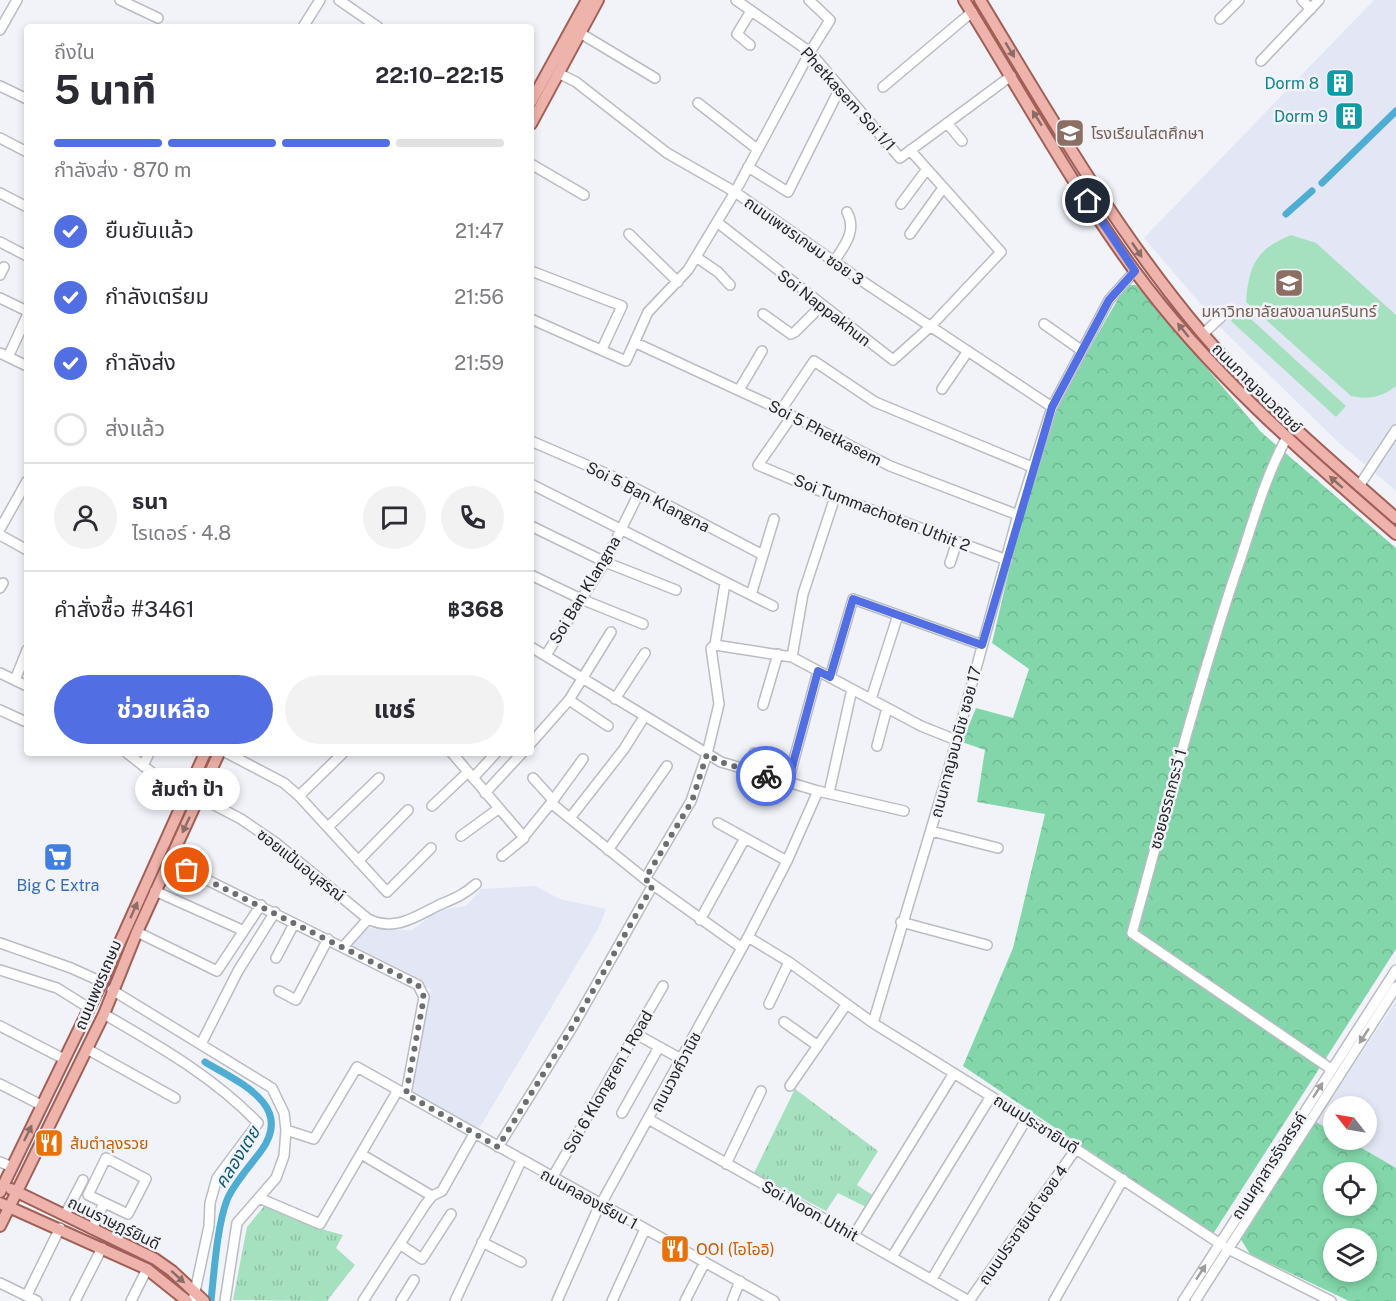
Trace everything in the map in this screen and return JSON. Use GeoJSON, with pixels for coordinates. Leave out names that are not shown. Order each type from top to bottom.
{"type":"FeatureCollection","features":[{"type":"Feature","properties":{"kind":"main road"},"geometry":{"type":"LineString","coordinates":[[534,118],[558,73],[565,50],[587,0]]}},
{"type":"Feature","properties":{"kind":"main road"},"geometry":{"type":"LineString","coordinates":[[534,97],[565,50],[580,33],[598,0]]}},
{"type":"Feature","properties":{"kind":"main road","name":"ถนนกาญจนวณิชย์"},"geometry":{"type":"LineString","coordinates":[[964,0],[1011,76],[1069,159],[1203,334],[1286,420],[1396,518]]}},
{"type":"Feature","properties":{"kind":"main road","name":"ถนนกาญจนวณิชย์"},"geometry":{"type":"LineString","coordinates":[[980,0],[1135,271],[1207,360],[1286,439],[1396,534]]}},
{"type":"Feature","properties":{"kind":"main road"},"geometry":{"type":"LineString","coordinates":[[1352,496],[1359,486]]}},
{"type":"Feature","properties":{"kind":"main road","name":"ถนนเพชรเกษม"},"geometry":{"type":"LineString","coordinates":[[1,1189],[102,982],[204,756]]}},
{"type":"Feature","properties":{"kind":"main road","name":"ถนนเพชรเกษม"},"geometry":{"type":"LineString","coordinates":[[0,1226],[4,1205],[15,1191],[104,1014],[112,990],[155,891],[218,756]]}},
{"type":"Feature","properties":{"kind":"main road","name":"ถนนราษฎร์ยินดี"},"geometry":{"type":"LineString","coordinates":[[1,1189],[15,1191],[155,1259],[194,1296],[204,1301]]}},
{"type":"Feature","properties":{"kind":"main road","name":"ถนนราษฎร์ยินดี"},"geometry":{"type":"LineString","coordinates":[[4,1205],[60,1228],[147,1269],[187,1301]]}},
{"type":"Feature","properties":{"kind":"street"},"geometry":{"type":"LineString","coordinates":[[0,30],[17,0]]}},
{"type":"Feature","properties":{"kind":"street"},"geometry":{"type":"LineString","coordinates":[[120,0],[158,18]]}},
{"type":"Feature","properties":{"kind":"street"},"geometry":{"type":"LineString","coordinates":[[146,11],[147,0]]}},
{"type":"Feature","properties":{"kind":"street"},"geometry":{"type":"LineString","coordinates":[[305,24],[320,0]]}},
{"type":"Feature","properties":{"kind":"street"},"geometry":{"type":"LineString","coordinates":[[339,0],[374,24]]}},
{"type":"Feature","properties":{"kind":"street"},"geometry":{"type":"LineString","coordinates":[[534,320],[626,361],[636,344],[648,312],[678,282],[696,257],[735,192],[810,52],[830,20],[808,0]]}},
{"type":"Feature","properties":{"kind":"street"},"geometry":{"type":"LineString","coordinates":[[1220,20],[1239,0]]}},
{"type":"Feature","properties":{"kind":"street"},"geometry":{"type":"LineString","coordinates":[[1302,0],[1311,9]]}},
{"type":"Feature","properties":{"kind":"street"},"geometry":{"type":"LineString","coordinates":[[1261,61],[1320,0]]}},
{"type":"Feature","properties":{"kind":"street"},"geometry":{"type":"LineString","coordinates":[[745,4],[737,34],[750,45]]}},
{"type":"Feature","properties":{"kind":"street","name":"Phetkasem Soi 1/1"},"geometry":{"type":"LineString","coordinates":[[745,4],[810,52],[900,158],[910,150]]}},
{"type":"Feature","properties":{"kind":"street"},"geometry":{"type":"LineString","coordinates":[[883,87],[972,12]]}},
{"type":"Feature","properties":{"kind":"street"},"geometry":{"type":"LineString","coordinates":[[580,33],[655,78]]}},
{"type":"Feature","properties":{"kind":"street","name":"ถนนเพชรเกษม ซอย 3"},"geometry":{"type":"LineString","coordinates":[[558,73],[576,82],[667,153],[735,192],[1052,407]]}},
{"type":"Feature","properties":{"kind":"street"},"geometry":{"type":"LineString","coordinates":[[931,326],[1001,252],[910,150],[1011,76]]}},
{"type":"Feature","properties":{"kind":"street"},"geometry":{"type":"LineString","coordinates":[[0,86],[24,98]]}},
{"type":"Feature","properties":{"kind":"street"},"geometry":{"type":"LineString","coordinates":[[748,167],[788,192],[840,88]]}},
{"type":"Feature","properties":{"kind":"street"},"geometry":{"type":"LineString","coordinates":[[698,104],[757,149]]}},
{"type":"Feature","properties":{"kind":"street"},"geometry":{"type":"LineString","coordinates":[[947,123],[962,141]]}},
{"type":"Feature","properties":{"kind":"street"},"geometry":{"type":"LineString","coordinates":[[0,138],[24,150]]}},
{"type":"Feature","properties":{"kind":"street"},"geometry":{"type":"LineString","coordinates":[[534,166],[584,195]]}},
{"type":"Feature","properties":{"kind":"street"},"geometry":{"type":"LineString","coordinates":[[901,204],[927,169]]}},
{"type":"Feature","properties":{"kind":"street"},"geometry":{"type":"LineString","coordinates":[[910,234],[943,188]]}},
{"type":"Feature","properties":{"kind":"street"},"geometry":{"type":"LineString","coordinates":[[0,193],[24,205]]}},
{"type":"Feature","properties":{"kind":"street"},"geometry":{"type":"LineString","coordinates":[[835,260],[851,235],[848,212]]}},
{"type":"Feature","properties":{"kind":"street","name":"Soi Nappakhun"},"geometry":{"type":"LineString","coordinates":[[717,222],[820,306],[893,360],[931,326]]}},
{"type":"Feature","properties":{"kind":"street"},"geometry":{"type":"LineString","coordinates":[[629,234],[678,282]]}},
{"type":"Feature","properties":{"kind":"street"},"geometry":{"type":"LineString","coordinates":[[0,242],[24,254]]}},
{"type":"Feature","properties":{"kind":"street"},"geometry":{"type":"LineString","coordinates":[[696,257],[718,272],[730,285]]}},
{"type":"Feature","properties":{"kind":"street","name":"ถนนกาญจนวนิช ซอย 17"},"geometry":{"type":"LineString","coordinates":[[873,1023],[901,922],[931,831],[1018,515],[1052,407],[1081,350],[1117,289],[1135,271]]}},
{"type":"Feature","properties":{"kind":"street"},"geometry":{"type":"LineString","coordinates":[[534,272],[622,306],[602,349]]}},
{"type":"Feature","properties":{"kind":"street"},"geometry":{"type":"LineString","coordinates":[[0,298],[24,310]]}},
{"type":"Feature","properties":{"kind":"street"},"geometry":{"type":"LineString","coordinates":[[763,314],[787,333],[793,333],[820,306]]}},
{"type":"Feature","properties":{"kind":"street"},"geometry":{"type":"LineString","coordinates":[[1203,334],[1221,317]]}},
{"type":"Feature","properties":{"kind":"street"},"geometry":{"type":"LineString","coordinates":[[24,321],[4,355],[24,365]]}},
{"type":"Feature","properties":{"kind":"street"},"geometry":{"type":"LineString","coordinates":[[1044,324],[1081,350]]}},
{"type":"Feature","properties":{"kind":"street","name":"Soi 5 Phetkasem"},"geometry":{"type":"LineString","coordinates":[[636,344],[781,410],[890,466],[1018,515]]}},
{"type":"Feature","properties":{"kind":"street"},"geometry":{"type":"LineString","coordinates":[[739,390],[762,351]]}},
{"type":"Feature","properties":{"kind":"street"},"geometry":{"type":"LineString","coordinates":[[942,389],[968,351]]}},
{"type":"Feature","properties":{"kind":"street"},"geometry":{"type":"LineString","coordinates":[[781,410],[814,361],[875,402],[1032,467]]}},
{"type":"Feature","properties":{"kind":"street","name":"Soi Tummachoten Uthit 2"},"geometry":{"type":"LineString","coordinates":[[792,416],[758,465],[835,497],[1007,561]]}},
{"type":"Feature","properties":{"kind":"street"},"geometry":{"type":"LineString","coordinates":[[1359,486],[1396,430]]}},
{"type":"Feature","properties":{"kind":"street","name":"ซอยอรรถกระวี 1"},"geometry":{"type":"LineString","coordinates":[[1286,439],[1277,456],[1261,500],[1201,678],[1132,933],[1331,1069]]}},
{"type":"Feature","properties":{"kind":"street","name":"Soi 5 Ban Klangna"},"geometry":{"type":"LineString","coordinates":[[534,442],[640,491],[763,555]]}},
{"type":"Feature","properties":{"kind":"street"},"geometry":{"type":"LineString","coordinates":[[0,529],[24,486]]}},
{"type":"Feature","properties":{"kind":"street"},"geometry":{"type":"LineString","coordinates":[[534,486],[773,606]]}},
{"type":"Feature","properties":{"kind":"street","name":"Soi Ban Klangna"},"geometry":{"type":"LineString","coordinates":[[546,655],[605,562],[640,491]]}},
{"type":"Feature","properties":{"kind":"street"},"geometry":{"type":"LineString","coordinates":[[792,657],[803,594],[835,497]]}},
{"type":"Feature","properties":{"kind":"street"},"geometry":{"type":"LineString","coordinates":[[751,595],[774,519]]}},
{"type":"Feature","properties":{"kind":"street"},"geometry":{"type":"LineString","coordinates":[[534,527],[605,562],[676,590]]}},
{"type":"Feature","properties":{"kind":"street"},"geometry":{"type":"LineString","coordinates":[[0,535],[24,548]]}},
{"type":"Feature","properties":{"kind":"street"},"geometry":{"type":"LineString","coordinates":[[950,563],[957,542]]}},
{"type":"Feature","properties":{"kind":"street"},"geometry":{"type":"LineString","coordinates":[[534,576],[581,599],[643,624]]}},
{"type":"Feature","properties":{"kind":"street"},"geometry":{"type":"LineString","coordinates":[[498,1147],[573,1026],[692,801],[707,754],[718,704],[711,648],[715,645],[725,583]]}},
{"type":"Feature","properties":{"kind":"street"},"geometry":{"type":"LineString","coordinates":[[830,677],[853,599],[982,645]]}},
{"type":"Feature","properties":{"kind":"street"},"geometry":{"type":"LineString","coordinates":[[871,699],[898,615]]}},
{"type":"Feature","properties":{"kind":"street"},"geometry":{"type":"LineString","coordinates":[[534,740],[569,700],[611,632]]}},
{"type":"Feature","properties":{"kind":"street"},"geometry":{"type":"LineString","coordinates":[[715,645],[792,657],[921,726],[956,740]]}},
{"type":"Feature","properties":{"kind":"street"},"geometry":{"type":"LineString","coordinates":[[534,649],[707,754],[748,770],[818,791],[904,811]]}},
{"type":"Feature","properties":{"kind":"street"},"geometry":{"type":"LineString","coordinates":[[615,699],[645,653]]}},
{"type":"Feature","properties":{"kind":"street"},"geometry":{"type":"LineString","coordinates":[[763,705],[778,654]]}},
{"type":"Feature","properties":{"kind":"street"},"geometry":{"type":"LineString","coordinates":[[15,680],[24,658]]}},
{"type":"Feature","properties":{"kind":"street"},"geometry":{"type":"LineString","coordinates":[[788,782],[818,671]]}},
{"type":"Feature","properties":{"kind":"street"},"geometry":{"type":"LineString","coordinates":[[0,673],[24,684]]}},
{"type":"Feature","properties":{"kind":"street"},"geometry":{"type":"LineString","coordinates":[[828,793],[852,689]]}},
{"type":"Feature","properties":{"kind":"street"},"geometry":{"type":"LineString","coordinates":[[569,700],[608,726]]}},
{"type":"Feature","properties":{"kind":"street"},"geometry":{"type":"LineString","coordinates":[[877,746],[887,708]]}},
{"type":"Feature","properties":{"kind":"street"},"geometry":{"type":"LineString","coordinates":[[0,710],[24,721]]}},
{"type":"Feature","properties":{"kind":"street"},"geometry":{"type":"LineString","coordinates":[[570,818],[624,749],[644,717]]}},
{"type":"Feature","properties":{"kind":"street"},"geometry":{"type":"LineString","coordinates":[[748,770],[754,753]]}},
{"type":"Feature","properties":{"kind":"street"},"geometry":{"type":"LineString","coordinates":[[131,756],[185,795]]}},
{"type":"Feature","properties":{"kind":"street"},"geometry":{"type":"LineString","coordinates":[[143,766],[148,756]]}},
{"type":"Feature","properties":{"kind":"street"},"geometry":{"type":"LineString","coordinates":[[233,756],[284,783],[299,796],[387,892],[431,848]]}},
{"type":"Feature","properties":{"kind":"street"},"geometry":{"type":"LineString","coordinates":[[299,796],[340,756]]}},
{"type":"Feature","properties":{"kind":"street"},"geometry":{"type":"LineString","coordinates":[[454,756],[524,838]]}},
{"type":"Feature","properties":{"kind":"street"},"geometry":{"type":"LineString","coordinates":[[432,806],[492,756]]}},
{"type":"Feature","properties":{"kind":"street"},"geometry":{"type":"LineString","coordinates":[[485,793],[519,756]]}},
{"type":"Feature","properties":{"kind":"street"},"geometry":{"type":"LineString","coordinates":[[502,856],[524,838],[583,759]]}},
{"type":"Feature","properties":{"kind":"street"},"geometry":{"type":"LineString","coordinates":[[608,850],[667,766]]}},
{"type":"Feature","properties":{"kind":"street"},"geometry":{"type":"LineString","coordinates":[[327,827],[379,778]]}},
{"type":"Feature","properties":{"kind":"street"},"geometry":{"type":"LineString","coordinates":[[532,778],[552,801],[608,850],[700,920],[742,948]]}},
{"type":"Feature","properties":{"kind":"street","name":"ถนนวงศ์วานิช"},"geometry":{"type":"LineString","coordinates":[[557,1301],[602,1206],[683,1060],[787,861],[818,791]]}},
{"type":"Feature","properties":{"kind":"street","name":"ซอยแป้นอนุสรณ์"},"geometry":{"type":"LineString","coordinates":[[185,795],[199,797],[241,819],[276,843],[368,919]]}},
{"type":"Feature","properties":{"kind":"street"},"geometry":{"type":"LineString","coordinates":[[461,836],[498,809]]}},
{"type":"Feature","properties":{"kind":"street"},"geometry":{"type":"LineString","coordinates":[[358,861],[408,810]]}},
{"type":"Feature","properties":{"kind":"street"},"geometry":{"type":"LineString","coordinates":[[717,823],[787,861]]}},
{"type":"Feature","properties":{"kind":"street"},"geometry":{"type":"LineString","coordinates":[[931,831],[998,848]]}},
{"type":"Feature","properties":{"kind":"street"},"geometry":{"type":"LineString","coordinates":[[700,920],[745,838]]}},
{"type":"Feature","properties":{"kind":"street"},"geometry":{"type":"LineString","coordinates":[[169,861],[418,985],[424,997],[402,1092],[361,1154],[320,1224],[259,1198]]}},
{"type":"Feature","properties":{"kind":"street"},"geometry":{"type":"LineString","coordinates":[[343,947],[368,919],[380,923],[402,924],[464,895],[476,884]]}},
{"type":"Feature","properties":{"kind":"street"},"geometry":{"type":"LineString","coordinates":[[155,891],[242,930]]}},
{"type":"Feature","properties":{"kind":"street"},"geometry":{"type":"LineString","coordinates":[[137,932],[217,971],[242,930],[261,905]]}},
{"type":"Feature","properties":{"kind":"street"},"geometry":{"type":"LineString","coordinates":[[202,1042],[238,971],[275,912]]}},
{"type":"Feature","properties":{"kind":"street"},"geometry":{"type":"LineString","coordinates":[[901,922],[987,945]]}},
{"type":"Feature","properties":{"kind":"street"},"geometry":{"type":"LineString","coordinates":[[276,958],[294,924]]}},
{"type":"Feature","properties":{"kind":"street","name":"ถนนประชายินดี"},"geometry":{"type":"LineString","coordinates":[[748,937],[789,962],[873,1023],[1076,1149],[1224,1246],[1326,1300]]}},
{"type":"Feature","properties":{"kind":"street"},"geometry":{"type":"LineString","coordinates":[[279,991],[296,1000],[328,939]]}},
{"type":"Feature","properties":{"kind":"street"},"geometry":{"type":"LineString","coordinates":[[0,943],[71,968],[102,982]]}},
{"type":"Feature","properties":{"kind":"street"},"geometry":{"type":"LineString","coordinates":[[770,1004],[789,962]]}},
{"type":"Feature","properties":{"kind":"street"},"geometry":{"type":"LineString","coordinates":[[0,970],[31,977],[57,988],[89,1008]]}},
{"type":"Feature","properties":{"kind":"street","name":"ถนนศุภสารรังสรรค์"},"geometry":{"type":"LineString","coordinates":[[1195,1301],[1224,1246],[1331,1069],[1396,970]]}},
{"type":"Feature","properties":{"kind":"street","name":"Soi 6 Klongren 1 Road"},"geometry":{"type":"LineString","coordinates":[[552,1178],[663,986]]}},
{"type":"Feature","properties":{"kind":"street","name":"ถนนศุภสารรังสรรค์"},"geometry":{"type":"LineString","coordinates":[[1183,1301],[1224,1246],[1396,987]]}},
{"type":"Feature","properties":{"kind":"street"},"geometry":{"type":"LineString","coordinates":[[112,990],[202,1042],[272,1088],[284,1113],[286,1130],[284,1156],[276,1178],[237,1223],[225,1301]]}},
{"type":"Feature","properties":{"kind":"street"},"geometry":{"type":"LineString","coordinates":[[790,1086],[846,1005]]}},
{"type":"Feature","properties":{"kind":"street"},"geometry":{"type":"LineString","coordinates":[[104,1014],[211,1081],[236,1100],[258,1123],[217,1178],[210,1203],[209,1226],[194,1296]]}},
{"type":"Feature","properties":{"kind":"street"},"geometry":{"type":"LineString","coordinates":[[784,1022],[818,1046]]}},
{"type":"Feature","properties":{"kind":"street"},"geometry":{"type":"LineString","coordinates":[[0,1026],[64,1059]]}},
{"type":"Feature","properties":{"kind":"street"},"geometry":{"type":"LineString","coordinates":[[636,1034],[683,1060]]}},
{"type":"Feature","properties":{"kind":"street"},"geometry":{"type":"LineString","coordinates":[[622,1113],[659,1047]]}},
{"type":"Feature","properties":{"kind":"street"},"geometry":{"type":"LineString","coordinates":[[87,1049],[175,1098]]}},
{"type":"Feature","properties":{"kind":"street","name":"ถนนคลองเรียน 1"},"geometry":{"type":"LineString","coordinates":[[286,1130],[314,1139],[357,1067],[774,1301]]}},
{"type":"Feature","properties":{"kind":"street"},"geometry":{"type":"LineString","coordinates":[[854,1235],[954,1073]]}},
{"type":"Feature","properties":{"kind":"street"},"geometry":{"type":"LineString","coordinates":[[0,1084],[41,1106]]}},
{"type":"Feature","properties":{"kind":"street"},"geometry":{"type":"LineString","coordinates":[[726,1164],[761,1091]]}},
{"type":"Feature","properties":{"kind":"street"},"geometry":{"type":"LineString","coordinates":[[892,1257],[991,1096]]}},
{"type":"Feature","properties":{"kind":"street"},"geometry":{"type":"LineString","coordinates":[[932,1279],[1027,1118]]}},
{"type":"Feature","properties":{"kind":"street","name":"Soi Noon Uthit"},"geometry":{"type":"LineString","coordinates":[[650,1120],[969,1301]]}},
{"type":"Feature","properties":{"kind":"street"},"geometry":{"type":"LineString","coordinates":[[369,1299],[432,1196],[442,1191],[474,1134]]}},
{"type":"Feature","properties":{"kind":"street","name":"ถนนประชายินดี ซอย 4"},"geometry":{"type":"LineString","coordinates":[[969,1301],[1076,1149]]}},
{"type":"Feature","properties":{"kind":"street"},"geometry":{"type":"LineString","coordinates":[[361,1154],[432,1196]]}},
{"type":"Feature","properties":{"kind":"street"},"geometry":{"type":"LineString","coordinates":[[106,1158],[146,1179],[128,1214],[104,1203],[88,1195],[106,1158]]}},
{"type":"Feature","properties":{"kind":"street"},"geometry":{"type":"LineString","coordinates":[[455,1301],[521,1161]]}},
{"type":"Feature","properties":{"kind":"street"},"geometry":{"type":"LineString","coordinates":[[0,1162],[12,1167]]}},
{"type":"Feature","properties":{"kind":"street"},"geometry":{"type":"LineString","coordinates":[[1054,1301],[1123,1179]]}},
{"type":"Feature","properties":{"kind":"street"},"geometry":{"type":"LineString","coordinates":[[65,1215],[83,1180]]}},
{"type":"Feature","properties":{"kind":"street"},"geometry":{"type":"LineString","coordinates":[[92,1229],[104,1203]]}},
{"type":"Feature","properties":{"kind":"street"},"geometry":{"type":"LineString","coordinates":[[401,1245],[423,1259],[451,1214]]}},
{"type":"Feature","properties":{"kind":"street"},"geometry":{"type":"LineString","coordinates":[[27,1296],[60,1228]]}},
{"type":"Feature","properties":{"kind":"street"},"geometry":{"type":"LineString","coordinates":[[612,1301],[645,1229]]}},
{"type":"Feature","properties":{"kind":"street"},"geometry":{"type":"LineString","coordinates":[[482,1242],[521,1262]]}},
{"type":"Feature","properties":{"kind":"street"},"geometry":{"type":"LineString","coordinates":[[75,1301],[102,1248]]}},
{"type":"Feature","properties":{"kind":"street"},"geometry":{"type":"LineString","coordinates":[[685,1301],[705,1262]]}},
{"type":"Feature","properties":{"kind":"street"},"geometry":{"type":"LineString","coordinates":[[131,1301],[147,1269]]}},
{"type":"Feature","properties":{"kind":"street"},"geometry":{"type":"LineString","coordinates":[[400,1301],[414,1280]]}},
{"type":"Feature","properties":{"kind":"street"},"geometry":{"type":"LineString","coordinates":[[732,1301],[740,1281]]}},
{"type":"Feature","properties":{"kind":"street"},"geometry":{"type":"LineString","coordinates":[[0,1283],[37,1301]]}},
{"type":"Feature","properties":{"kind":"shaded area","name":"มหาวิทยาลัยสงขลานครินทร์"},"geometry":{"type":"Polygon","coordinates":[[[1374,0],[1396,0],[1396,491],[1338,442],[1221,328],[1144,238],[1374,0]]]}},
{"type":"Feature","properties":{"kind":"shaded area"},"geometry":{"type":"Polygon","coordinates":[[[535,886],[560,899],[606,909],[599,927],[477,1132],[415,1096],[413,1089],[430,989],[348,946],[364,928],[412,930],[439,910],[466,906],[481,889],[535,886]]]}},
{"type":"Feature","properties":{"kind":"shaded area"},"geometry":{"type":"Polygon","coordinates":[[[1396,1001],[1396,1168],[1365,1150],[1377,1150],[1377,1096],[1333,1096],[1396,1001]]]}},
{"type":"Feature","properties":{"kind":"shaded area"},"geometry":{"type":"Polygon","coordinates":[[[1323,1111],[1323,1126],[1316,1122],[1323,1111]]]}},
{"type":"Feature","properties":{"kind":"green space"},"geometry":{"type":"Polygon","coordinates":[[[1291,235],[1316,243],[1396,315],[1396,386],[1391,390],[1375,397],[1351,396],[1246,302],[1249,278],[1256,260],[1270,246],[1291,235]]]}},
{"type":"Feature","properties":{"kind":"green space"},"geometry":{"type":"Polygon","coordinates":[[[1126,285],[1136,285],[1261,432],[1396,548],[1396,949],[1213,1234],[963,1066],[1013,948],[1045,814],[977,802],[985,750],[962,742],[976,708],[1013,718],[1029,669],[992,643],[1029,485],[1052,414],[1126,285]]]}},
{"type":"Feature","properties":{"kind":"green space"},"geometry":{"type":"Polygon","coordinates":[[[1241,310],[1346,406],[1336,417],[1231,321],[1241,310]]]}},
{"type":"Feature","properties":{"kind":"green space"},"geometry":{"type":"Polygon","coordinates":[[[795,1089],[878,1151],[857,1185],[874,1196],[870,1209],[838,1193],[826,1211],[754,1173],[795,1089]]]}},
{"type":"Feature","properties":{"kind":"green space"},"geometry":{"type":"Polygon","coordinates":[[[1316,1122],[1323,1126],[1323,1150],[1365,1150],[1396,1168],[1396,1301],[1349,1301],[1250,1254],[1240,1238],[1316,1122]]]}},
{"type":"Feature","properties":{"kind":"green space"},"geometry":{"type":"Polygon","coordinates":[[[265,1205],[318,1228],[343,1235],[336,1248],[355,1265],[327,1301],[233,1300],[247,1227],[265,1205]]]}},
{"type":"Feature","properties":{"kind":"waterway"},"geometry":{"type":"LineString","coordinates":[[1322,183],[1396,111]]}},
{"type":"Feature","properties":{"kind":"waterway"},"geometry":{"type":"LineString","coordinates":[[1286,214],[1312,191]]}},
{"type":"Feature","properties":{"kind":"waterway","name":"คลองเตย"},"geometry":{"type":"LineString","coordinates":[[205,1062],[258,1097],[267,1108],[271,1120],[270,1135],[227,1200],[218,1236],[211,1301]]}},
{"type":"Feature","properties":{"kind":"way so far"},"geometry":{"type":"LineString","coordinates":[[187,870],[418,985],[424,997],[406,1094],[498,1147],[573,1026],[653,885],[645,879],[692,801],[707,754],[721,762],[766,776]]}},
{"type":"Feature","properties":{"kind":"place","name":"Dorm 8"},"geometry":{"type":"Point","coordinates":[1340,83]}},
{"type":"Feature","properties":{"kind":"place","name":"Dorm 9"},"geometry":{"type":"Point","coordinates":[1349,116]}},
{"type":"Feature","properties":{"kind":"place","name":"โรงเรียนโสตศึกษา"},"geometry":{"type":"Point","coordinates":[1070,133]}},
{"type":"Feature","properties":{"kind":"place","name":"มหาวิทยาลัยสงขลานครินทร์"},"geometry":{"type":"Point","coordinates":[1289,283]}},
{"type":"Feature","properties":{"kind":"place","name":"Big C Extra"},"geometry":{"type":"Point","coordinates":[58,857]}},
{"type":"Feature","properties":{"kind":"place","name":"ส้มตำ ป้า"},"geometry":{"type":"Point","coordinates":[187,870]}},
{"type":"Feature","properties":{"kind":"place","name":"ส้มตำลุงรวย"},"geometry":{"type":"Point","coordinates":[49,1143]}},
{"type":"Feature","properties":{"kind":"place","name":"OOI (โอโออิ)"},"geometry":{"type":"Point","coordinates":[675,1249]}},
{"type":"Feature","properties":{"kind":"route"},"geometry":{"type":"LineString","coordinates":[[766,776],[788,782],[818,671],[830,677],[853,599],[982,645],[1032,467],[1052,407],[1109,300],[1125,279],[1135,271],[1088,201]]}}]}
